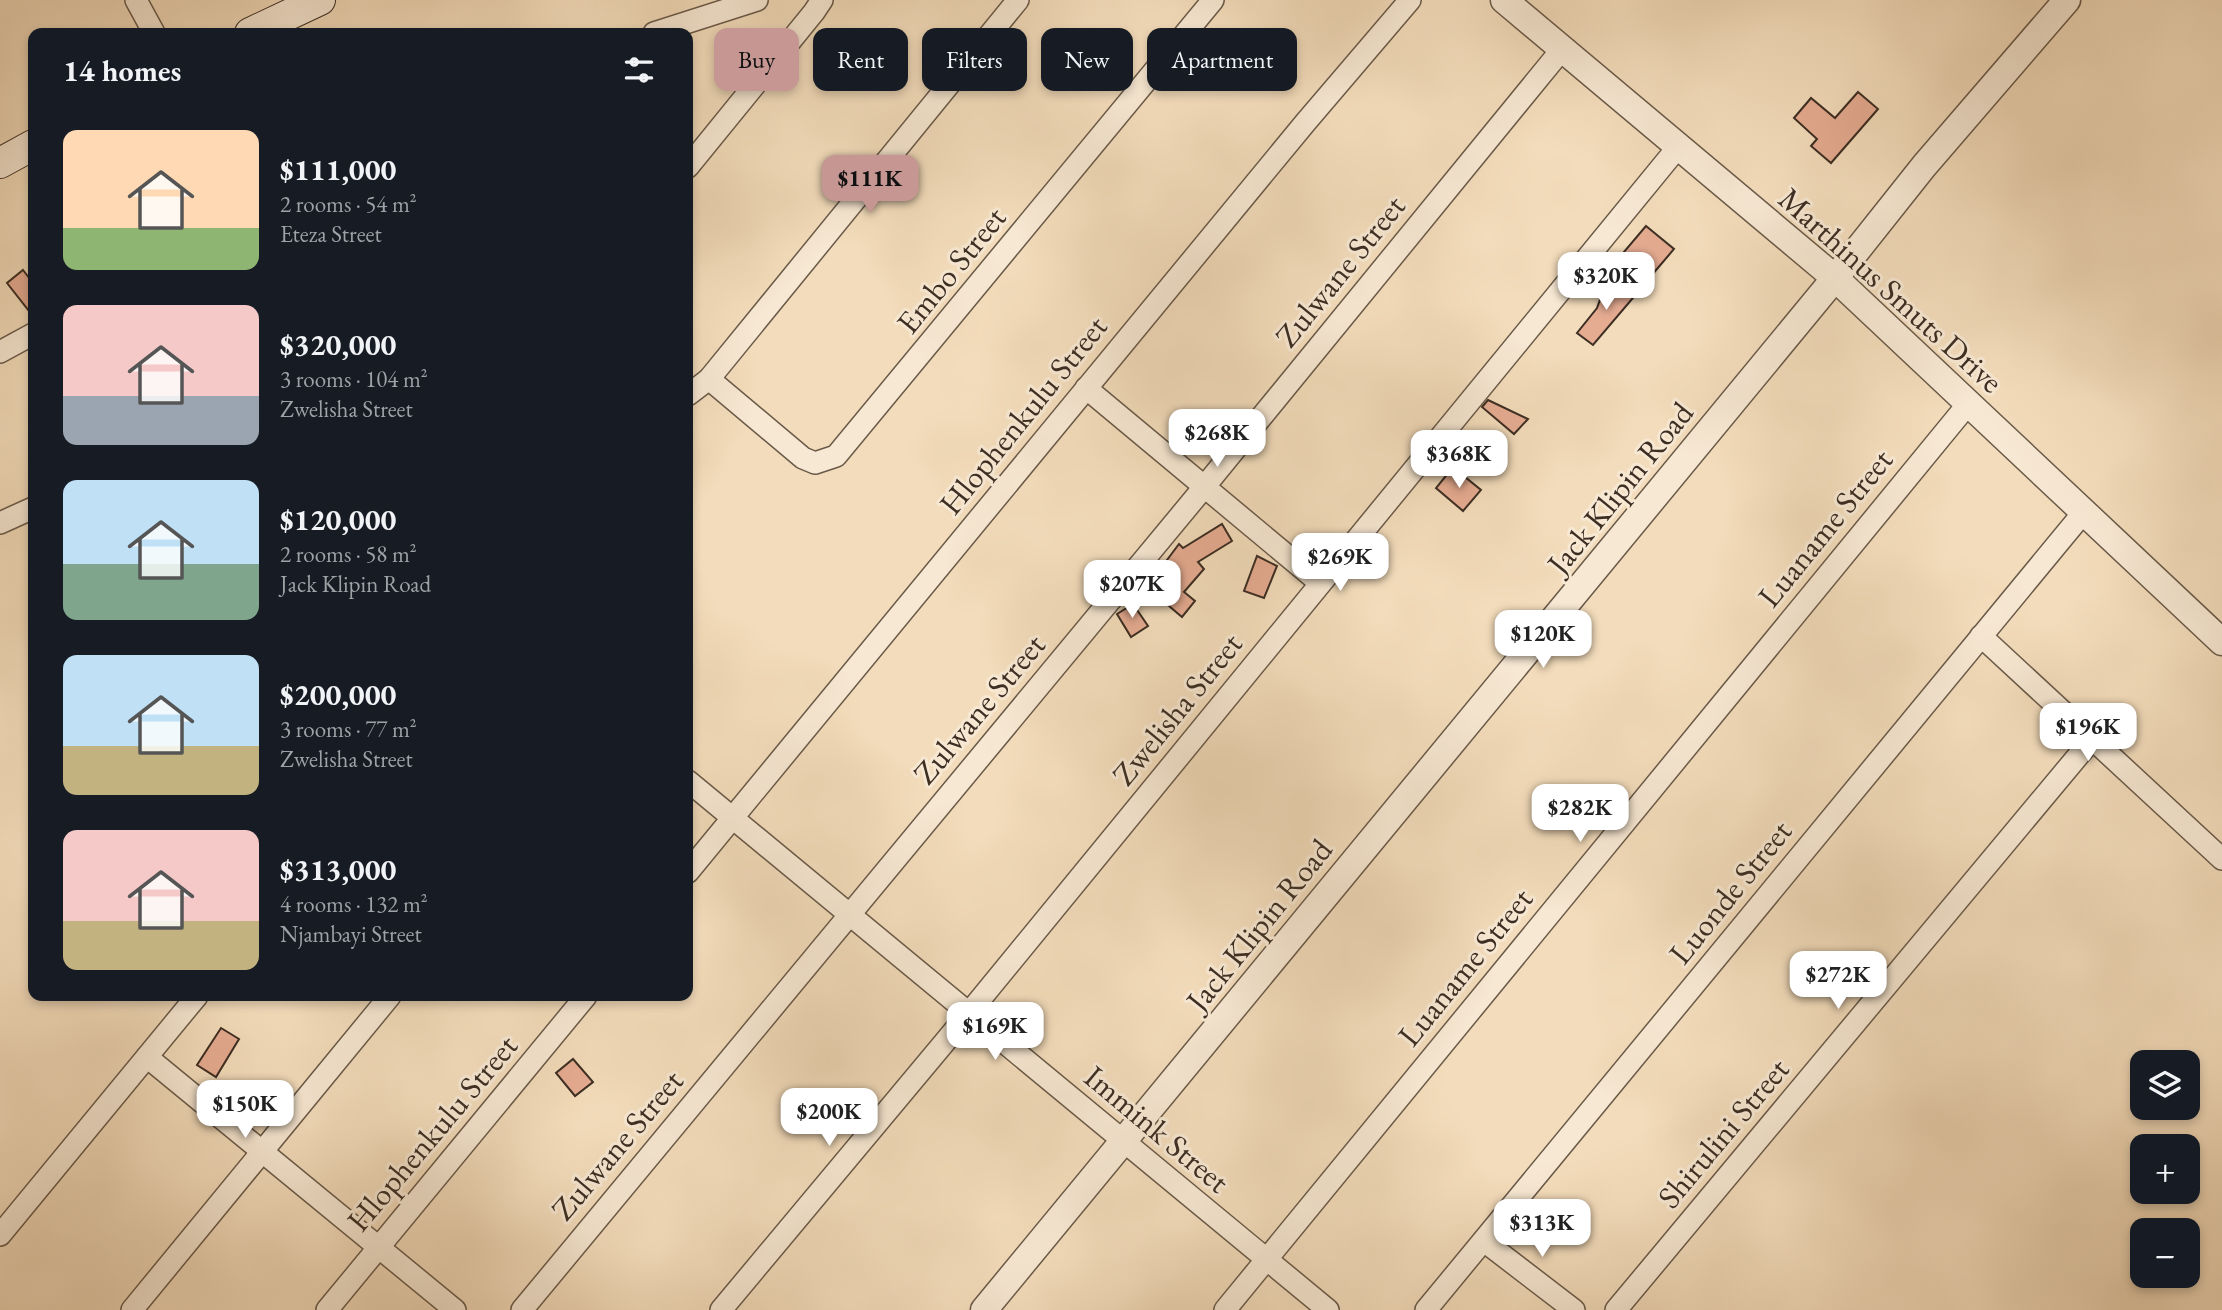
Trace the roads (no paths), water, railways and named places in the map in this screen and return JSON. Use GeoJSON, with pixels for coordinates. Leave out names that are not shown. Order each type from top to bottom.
{"type":"FeatureCollection","features":[{"type":"Feature","properties":{"kind":"main road"},"geometry":{"type":"LineString","coordinates":[[261,28],[320,0]]}},
{"type":"Feature","properties":{"kind":"main road"},"geometry":{"type":"LineString","coordinates":[[0,163],[28,148]]}},
{"type":"Feature","properties":{"kind":"street"},"geometry":{"type":"LineString","coordinates":[[136,0],[151,28]]}},
{"type":"Feature","properties":{"kind":"street"},"geometry":{"type":"LineString","coordinates":[[670,28],[757,0]]}},
{"type":"Feature","properties":{"kind":"street"},"geometry":{"type":"LineString","coordinates":[[693,161],[821,0]]}},
{"type":"Feature","properties":{"kind":"street"},"geometry":{"type":"LineString","coordinates":[[693,392],[709,379],[1018,0]]}},
{"type":"Feature","properties":{"kind":"street","name":"Embo Street"},"geometry":{"type":"LineString","coordinates":[[709,379],[803,458],[821,462],[836,456],[1213,0]]}},
{"type":"Feature","properties":{"kind":"street","name":"Hlophenkulu Street"},"geometry":{"type":"LineString","coordinates":[[693,866],[1304,123],[1410,0]]}},
{"type":"Feature","properties":{"kind":"street","name":"Marthinus Smuts Drive"},"geometry":{"type":"LineString","coordinates":[[1504,0],[1835,278],[2222,642]]}},
{"type":"Feature","properties":{"kind":"street","name":"Jack Klipin Road"},"geometry":{"type":"LineString","coordinates":[[984,1310],[1835,278],[1933,155],[2067,0]]}},
{"type":"Feature","properties":{"kind":"street","name":"Zulwane Street"},"geometry":{"type":"LineString","coordinates":[[522,1310],[1205,486],[1563,48]]}},
{"type":"Feature","properties":{"kind":"street","name":"Zwelisha Street"},"geometry":{"type":"LineString","coordinates":[[721,1310],[969,1013],[1678,147]]}},
{"type":"Feature","properties":{"kind":"street"},"geometry":{"type":"LineString","coordinates":[[0,352],[28,337]]}},
{"type":"Feature","properties":{"kind":"street"},"geometry":{"type":"LineString","coordinates":[[1086,388],[1320,583]]}},
{"type":"Feature","properties":{"kind":"street","name":"Luaname Street"},"geometry":{"type":"LineString","coordinates":[[1225,1310],[1968,404]]}},
{"type":"Feature","properties":{"kind":"street"},"geometry":{"type":"LineString","coordinates":[[0,523],[28,510]]}},
{"type":"Feature","properties":{"kind":"street","name":"Luonde Street"},"geometry":{"type":"LineString","coordinates":[[1426,1310],[2083,513]]}},
{"type":"Feature","properties":{"kind":"street"},"geometry":{"type":"LineString","coordinates":[[1981,636],[2222,859]]}},
{"type":"Feature","properties":{"kind":"street","name":"Shirulini Street"},"geometry":{"type":"LineString","coordinates":[[1616,1310],[2093,738]]}},
{"type":"Feature","properties":{"kind":"street","name":"Immink Street"},"geometry":{"type":"LineString","coordinates":[[693,785],[1328,1310]]}},
{"type":"Feature","properties":{"kind":"street"},"geometry":{"type":"LineString","coordinates":[[0,1235],[193,1001]]}},
{"type":"Feature","properties":{"kind":"street"},"geometry":{"type":"LineString","coordinates":[[132,1310],[386,1001]]}},
{"type":"Feature","properties":{"kind":"street","name":"Hlophenkulu Street"},"geometry":{"type":"LineString","coordinates":[[327,1310],[582,1001]]}},
{"type":"Feature","properties":{"kind":"street"},"geometry":{"type":"LineString","coordinates":[[147,1057],[455,1310]]}},
{"type":"Feature","properties":{"kind":"street"},"geometry":{"type":"LineString","coordinates":[[1483,1241],[1574,1310]]}}]}
